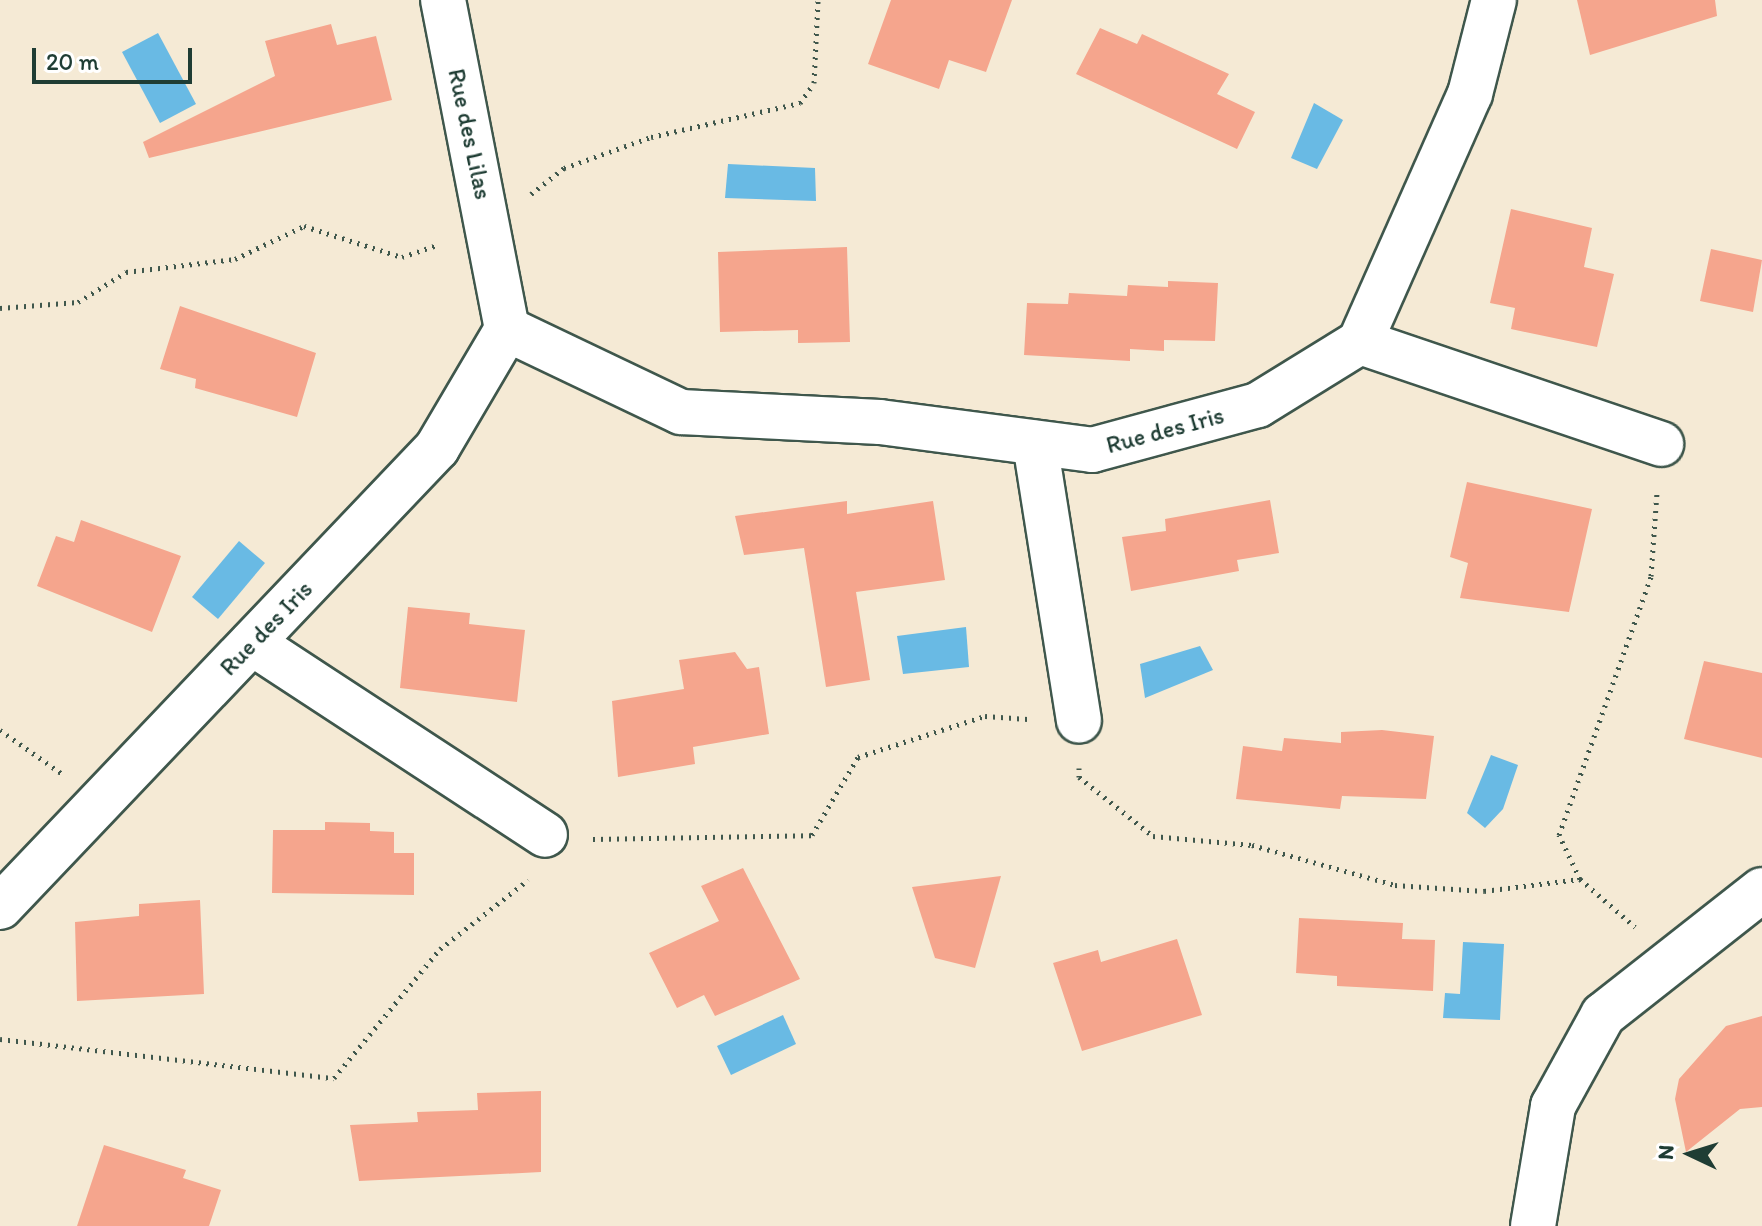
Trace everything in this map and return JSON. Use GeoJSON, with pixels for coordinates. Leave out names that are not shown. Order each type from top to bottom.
{"type":"FeatureCollection","features":[{"type":"Feature","properties":{"kind":"street","name":"Rue des Lilas"},"geometry":{"type":"LineString","coordinates":[[443,0],[507,329]]}},
{"type":"Feature","properties":{"kind":"street"},"geometry":{"type":"LineString","coordinates":[[1494,0],[1470,94],[1360,342],[1661,444]]}},
{"type":"Feature","properties":{"kind":"street","name":"Rue des Iris"},"geometry":{"type":"LineString","coordinates":[[0,907],[437,448],[507,329],[681,412],[880,422],[1092,450],[1258,405],[1360,342]]}},
{"type":"Feature","properties":{"kind":"street"},"geometry":{"type":"LineString","coordinates":[[1035,443],[1079,721]]}},
{"type":"Feature","properties":{"kind":"street"},"geometry":{"type":"LineString","coordinates":[[252,643],[545,835]]}},
{"type":"Feature","properties":{"kind":"street"},"geometry":{"type":"LineString","coordinates":[[1533,1226],[1553,1106],[1603,1015],[1669,958],[1762,890]]}},
{"type":"Feature","properties":{"kind":"path"},"geometry":{"type":"LineString","coordinates":[[0,308],[78,302],[126,272],[235,259],[304,226],[402,257],[489,226],[564,168],[651,137],[800,103],[814,83],[818,0]]}},
{"type":"Feature","properties":{"kind":"path"},"geometry":{"type":"LineString","coordinates":[[1661,444],[1651,576],[1559,835],[1580,879],[1669,958]]}},
{"type":"Feature","properties":{"kind":"path"},"geometry":{"type":"LineString","coordinates":[[611,841],[812,835],[858,757],[985,716],[1079,721],[1079,777],[1153,836],[1252,845],[1395,885],[1484,891],[1580,879]]}},
{"type":"Feature","properties":{"kind":"path"},"geometry":{"type":"LineString","coordinates":[[0,730],[55,767],[94,808]]}},
{"type":"Feature","properties":{"kind":"path"},"geometry":{"type":"LineString","coordinates":[[0,1039],[334,1078],[440,949],[549,863],[545,835]]}},
{"type":"Feature","properties":{"kind":"water"},"geometry":{"type":"Polygon","coordinates":[[[158,33],[196,104],[160,123],[122,52],[158,33]]]}},
{"type":"Feature","properties":{"kind":"water"},"geometry":{"type":"Polygon","coordinates":[[[1314,103],[1343,120],[1317,169],[1291,158],[1314,103]]]}},
{"type":"Feature","properties":{"kind":"water"},"geometry":{"type":"Polygon","coordinates":[[[728,164],[815,168],[816,201],[725,198],[728,164]]]}},
{"type":"Feature","properties":{"kind":"water"},"geometry":{"type":"Polygon","coordinates":[[[239,541],[265,563],[218,619],[192,597],[239,541]]]}},
{"type":"Feature","properties":{"kind":"water"},"geometry":{"type":"Polygon","coordinates":[[[966,627],[969,667],[903,674],[897,636],[966,627]]]}},
{"type":"Feature","properties":{"kind":"water"},"geometry":{"type":"Polygon","coordinates":[[[1200,646],[1213,670],[1145,698],[1140,664],[1200,646]]]}},
{"type":"Feature","properties":{"kind":"water"},"geometry":{"type":"Polygon","coordinates":[[[1491,755],[1518,765],[1503,809],[1485,828],[1467,813],[1491,755]]]}},
{"type":"Feature","properties":{"kind":"water"},"geometry":{"type":"Polygon","coordinates":[[[1463,942],[1504,944],[1500,1020],[1443,1018],[1445,993],[1460,994],[1463,942]]]}},
{"type":"Feature","properties":{"kind":"water"},"geometry":{"type":"Polygon","coordinates":[[[783,1015],[796,1044],[731,1075],[717,1046],[783,1015]]]}},
{"type":"Feature","properties":{"kind":"building"},"geometry":{"type":"Polygon","coordinates":[[[891,0],[1012,0],[986,72],[949,60],[939,89],[868,64],[891,0]]]}},
{"type":"Feature","properties":{"kind":"building"},"geometry":{"type":"Polygon","coordinates":[[[1577,0],[1715,0],[1717,16],[1590,55],[1577,0]]]}},
{"type":"Feature","properties":{"kind":"building"},"geometry":{"type":"Polygon","coordinates":[[[331,24],[337,45],[376,36],[392,100],[149,158],[143,142],[275,76],[265,41],[331,24]]]}},
{"type":"Feature","properties":{"kind":"building"},"geometry":{"type":"Polygon","coordinates":[[[1100,28],[1137,44],[1142,34],[1229,74],[1217,94],[1255,112],[1237,149],[1076,74],[1100,28]]]}},
{"type":"Feature","properties":{"kind":"building"},"geometry":{"type":"Polygon","coordinates":[[[1511,209],[1592,228],[1584,267],[1614,274],[1597,347],[1511,329],[1515,308],[1490,303],[1511,209]]]}},
{"type":"Feature","properties":{"kind":"building"},"geometry":{"type":"Polygon","coordinates":[[[847,247],[850,342],[798,343],[798,330],[720,332],[718,252],[847,247]]]}},
{"type":"Feature","properties":{"kind":"building"},"geometry":{"type":"Polygon","coordinates":[[[1711,249],[1762,260],[1753,312],[1700,301],[1711,249]]]}},
{"type":"Feature","properties":{"kind":"building"},"geometry":{"type":"Polygon","coordinates":[[[1168,281],[1218,283],[1215,341],[1164,340],[1164,351],[1130,349],[1130,361],[1024,355],[1027,303],[1068,304],[1069,293],[1127,296],[1128,285],[1168,287],[1168,281]]]}},
{"type":"Feature","properties":{"kind":"building"},"geometry":{"type":"Polygon","coordinates":[[[180,306],[316,353],[297,417],[195,388],[196,379],[160,369],[180,306]]]}},
{"type":"Feature","properties":{"kind":"building"},"geometry":{"type":"Polygon","coordinates":[[[1467,482],[1592,509],[1569,612],[1460,598],[1468,563],[1450,557],[1467,482]]]}},
{"type":"Feature","properties":{"kind":"building"},"geometry":{"type":"Polygon","coordinates":[[[1270,500],[1279,553],[1237,560],[1239,571],[1131,591],[1122,537],[1166,531],[1165,519],[1270,500]]]}},
{"type":"Feature","properties":{"kind":"building"},"geometry":{"type":"Polygon","coordinates":[[[847,501],[847,514],[933,501],[945,580],[856,592],[870,680],[826,687],[804,548],[744,555],[735,516],[847,501]]]}},
{"type":"Feature","properties":{"kind":"building"},"geometry":{"type":"Polygon","coordinates":[[[81,520],[181,556],[152,632],[37,586],[56,536],[74,542],[81,520]]]}},
{"type":"Feature","properties":{"kind":"building"},"geometry":{"type":"Polygon","coordinates":[[[408,607],[470,613],[469,624],[525,630],[517,702],[400,688],[408,607]]]}},
{"type":"Feature","properties":{"kind":"building"},"geometry":{"type":"Polygon","coordinates":[[[735,652],[747,669],[759,667],[769,734],[693,747],[695,764],[618,777],[612,701],[684,689],[679,660],[735,652]]]}},
{"type":"Feature","properties":{"kind":"building"},"geometry":{"type":"Polygon","coordinates":[[[1704,661],[1762,673],[1762,758],[1684,739],[1704,661]]]}},
{"type":"Feature","properties":{"kind":"building"},"geometry":{"type":"Polygon","coordinates":[[[1382,730],[1434,736],[1426,799],[1342,796],[1340,809],[1236,799],[1243,746],[1282,751],[1284,738],[1341,743],[1341,732],[1382,730]]]}},
{"type":"Feature","properties":{"kind":"building"},"geometry":{"type":"Polygon","coordinates":[[[325,822],[370,823],[370,831],[394,832],[394,853],[414,853],[414,895],[272,893],[273,830],[325,830],[325,822]]]}},
{"type":"Feature","properties":{"kind":"building"},"geometry":{"type":"Polygon","coordinates":[[[743,868],[800,979],[715,1016],[704,995],[677,1008],[649,953],[719,921],[701,886],[743,868]]]}},
{"type":"Feature","properties":{"kind":"building"},"geometry":{"type":"Polygon","coordinates":[[[1001,876],[975,968],[935,958],[912,887],[1001,876]]]}},
{"type":"Feature","properties":{"kind":"building"},"geometry":{"type":"Polygon","coordinates":[[[200,900],[204,994],[77,1001],[75,922],[139,916],[139,904],[200,900]]]}},
{"type":"Feature","properties":{"kind":"building"},"geometry":{"type":"Polygon","coordinates":[[[1299,918],[1403,923],[1402,939],[1435,940],[1433,991],[1337,986],[1337,976],[1296,973],[1299,918]]]}},
{"type":"Feature","properties":{"kind":"building"},"geometry":{"type":"Polygon","coordinates":[[[1177,939],[1202,1015],[1082,1051],[1053,963],[1098,950],[1101,962],[1177,939]]]}},
{"type":"Feature","properties":{"kind":"building"},"geometry":{"type":"Polygon","coordinates":[[[1762,1016],[1762,1107],[1740,1109],[1686,1152],[1675,1099],[1679,1079],[1726,1026],[1762,1016]]]}},
{"type":"Feature","properties":{"kind":"building"},"geometry":{"type":"Polygon","coordinates":[[[541,1091],[541,1172],[359,1181],[350,1125],[418,1122],[417,1112],[478,1110],[477,1093],[541,1091]]]}},
{"type":"Feature","properties":{"kind":"building"},"geometry":{"type":"Polygon","coordinates":[[[104,1145],[186,1170],[183,1178],[221,1190],[209,1226],[77,1226],[104,1145]]]}}]}
